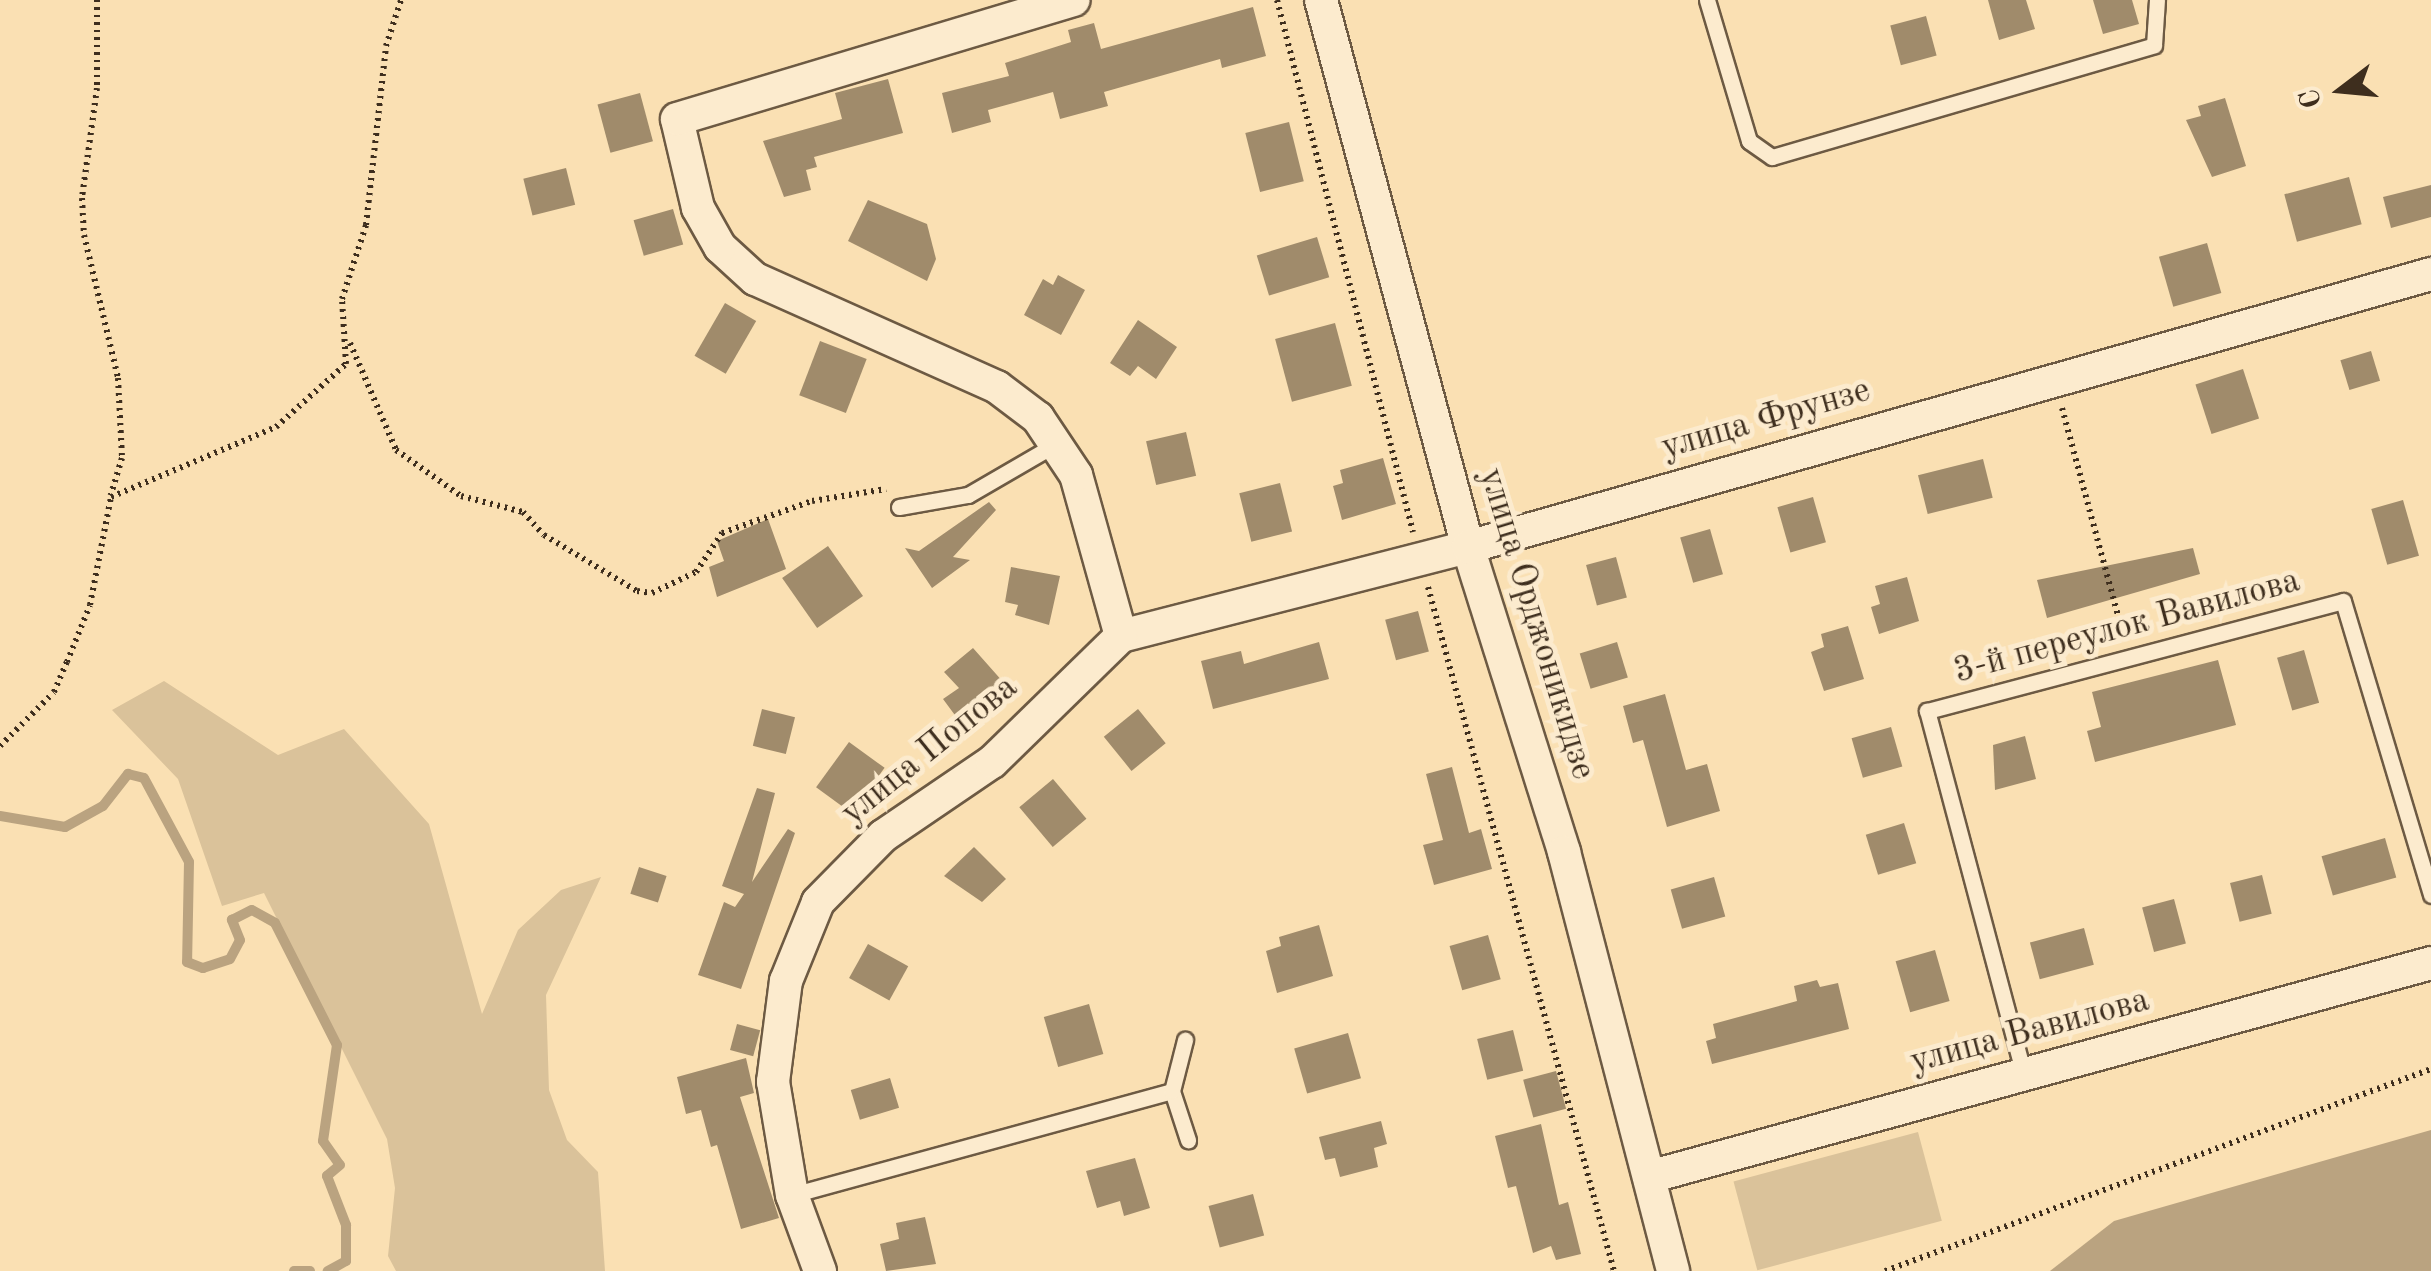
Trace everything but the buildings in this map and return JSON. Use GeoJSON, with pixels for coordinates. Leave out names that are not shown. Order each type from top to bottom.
{"type":"FeatureCollection","features":[{"type":"Feature","properties":{"kind":"street"},"geometry":{"type":"LineString","coordinates":[[1074,0],[702,108],[676,119],[680,151],[698,208],[720,247],[755,279],[997,387],[1038,418],[1076,475],[1121,636]]}},
{"type":"Feature","properties":{"kind":"street","name":"улица Орджоникидзе"},"geometry":{"type":"LineString","coordinates":[[1321,0],[1468,547],[1564,852],[1673,1271]]}},
{"type":"Feature","properties":{"kind":"street","name":"улица Фрунзе"},"geometry":{"type":"LineString","coordinates":[[1121,636],[1422,567],[1468,547],[2431,274]]}},
{"type":"Feature","properties":{"kind":"street","name":"улица Попова"},"geometry":{"type":"LineString","coordinates":[[820,1271],[792,1195],[773,1082],[786,981],[818,902],[883,836],[992,762],[1121,636]]}},
{"type":"Feature","properties":{"kind":"street","name":"улица Вавилова"},"geometry":{"type":"LineString","coordinates":[[1649,1177],[2431,963]]}},
{"type":"Feature","properties":{"kind":"lane"},"geometry":{"type":"LineString","coordinates":[[1707,0],[1749,141],[1772,157],[2154,45],[2158,7]]}},
{"type":"Feature","properties":{"kind":"lane"},"geometry":{"type":"LineString","coordinates":[[900,507],[968,495],[1056,444]]}},
{"type":"Feature","properties":{"kind":"lane","name":"3-й переулок Вавилова"},"geometry":{"type":"LineString","coordinates":[[2024,1075],[1927,710],[2342,601],[2431,895]]}},
{"type":"Feature","properties":{"kind":"lane"},"geometry":{"type":"LineString","coordinates":[[1185,1040],[1172,1091],[1188,1140]]}},
{"type":"Feature","properties":{"kind":"lane"},"geometry":{"type":"LineString","coordinates":[[792,1195],[1172,1091]]}},
{"type":"Feature","properties":{"kind":"path"},"geometry":{"type":"LineString","coordinates":[[0,746],[54,692],[67,662],[90,605],[122,458],[118,378],[84,235],[82,198],[97,88],[96,0]]}},
{"type":"Feature","properties":{"kind":"path"},"geometry":{"type":"LineString","coordinates":[[401,0],[386,46],[366,225],[342,299],[349,342],[396,450],[462,496],[523,512],[544,535],[636,591],[678,583],[696,572],[722,533],[770,514],[897,488]]}},
{"type":"Feature","properties":{"kind":"path"},"geometry":{"type":"LineString","coordinates":[[1277,0],[1422,567],[1614,1271]]}},
{"type":"Feature","properties":{"kind":"path"},"geometry":{"type":"LineString","coordinates":[[111,496],[276,427],[346,364],[349,342]]}},
{"type":"Feature","properties":{"kind":"path"},"geometry":{"type":"LineString","coordinates":[[2054,380],[2129,658]]}},
{"type":"Feature","properties":{"kind":"path"},"geometry":{"type":"LineString","coordinates":[[1885,1271],[2431,1070]]}},
{"type":"Feature","properties":{"kind":"shaded area"},"geometry":{"type":"Polygon","coordinates":[[[164,681],[278,755],[344,729],[429,824],[482,1014],[518,930],[561,890],[601,877],[546,995],[549,1090],[567,1140],[598,1172],[605,1271],[396,1271],[388,1256],[395,1188],[387,1139],[264,893],[222,906],[178,779],[112,710],[164,681]]]}},
{"type":"Feature","properties":{"kind":"shaded area"},"geometry":{"type":"Polygon","coordinates":[[[2431,1130],[2431,1271],[2050,1271],[2114,1221],[2431,1130]]]}},
{"type":"Feature","properties":{"kind":"shaded area"},"geometry":{"type":"Polygon","coordinates":[[[1918,1132],[1942,1221],[1757,1270],[1734,1181],[1918,1132]]]}},
{"type":"Feature","properties":{"kind":"waterway"},"geometry":{"type":"LineString","coordinates":[[0,816],[65,827],[103,806],[128,774],[144,778],[189,862],[187,962],[203,968],[230,959],[240,940],[232,920],[252,910],[275,923],[337,1045],[323,1141],[340,1165],[327,1176],[346,1225],[346,1261],[328,1271]]}},
{"type":"Feature","properties":{"kind":"waterway"},"geometry":{"type":"LineString","coordinates":[[294,1271],[310,1271]]}}]}
